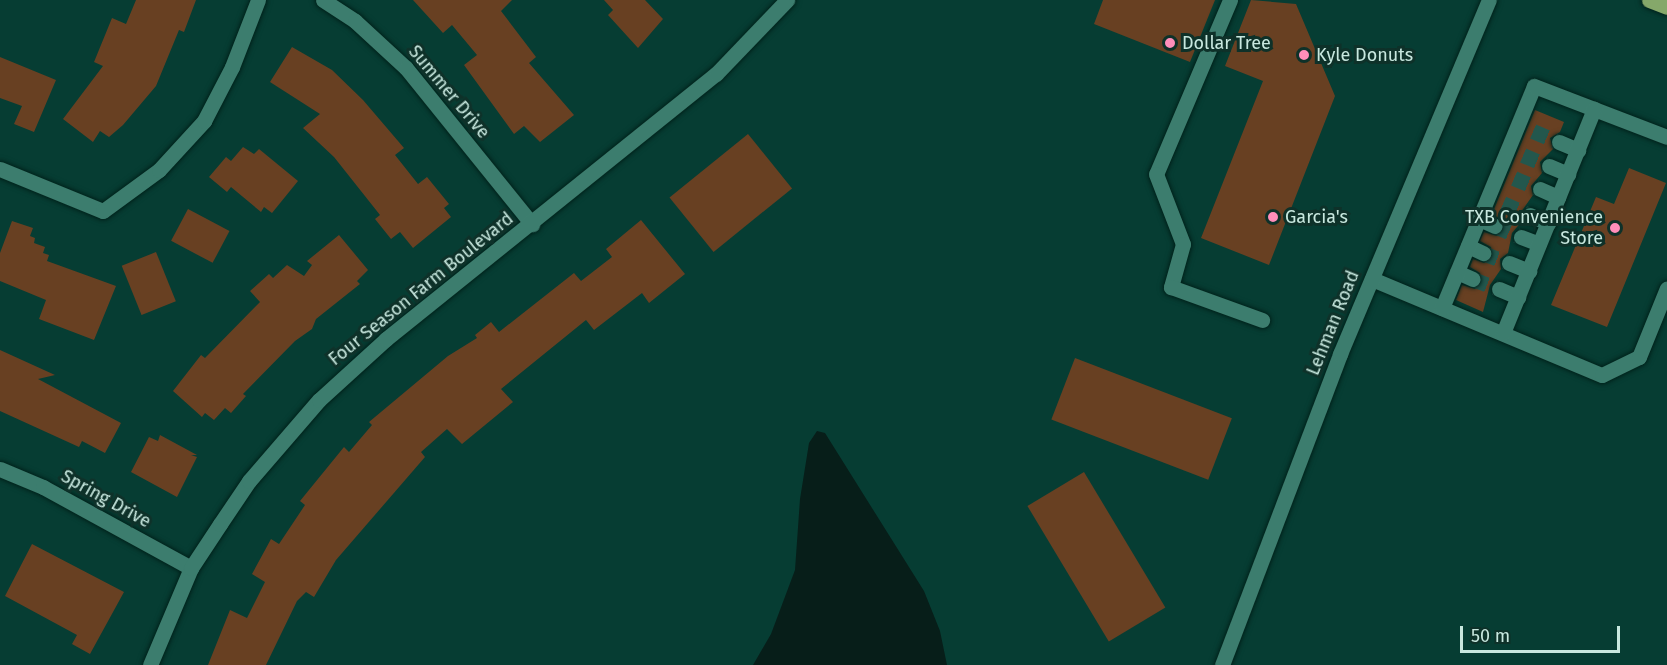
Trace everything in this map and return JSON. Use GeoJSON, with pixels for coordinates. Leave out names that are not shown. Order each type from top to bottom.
{"type":"FeatureCollection","features":[{"type":"Feature","properties":{"kind":"main road"},"geometry":{"type":"LineString","coordinates":[[1649,0],[1667,7]]}},
{"type":"Feature","properties":{"kind":"street"},"geometry":{"type":"LineString","coordinates":[[0,169],[104,211],[159,170],[204,121],[232,68],[258,0]]}},
{"type":"Feature","properties":{"kind":"street","name":"Summer Drive"},"geometry":{"type":"LineString","coordinates":[[322,0],[355,21],[406,68],[532,225]]}},
{"type":"Feature","properties":{"kind":"street","name":"Four Season Farm Boulevard"},"geometry":{"type":"LineString","coordinates":[[150,665],[192,568],[249,481],[319,400],[387,339],[532,225],[716,74],[787,0]]}},
{"type":"Feature","properties":{"kind":"street"},"geometry":{"type":"LineString","coordinates":[[1230,0],[1156,174],[1183,244],[1171,287],[1262,320]]}},
{"type":"Feature","properties":{"kind":"street","name":"Lehman Road"},"geometry":{"type":"LineString","coordinates":[[1222,665],[1372,279],[1489,0]]}},
{"type":"Feature","properties":{"kind":"street"},"geometry":{"type":"LineString","coordinates":[[1442,308],[1508,149],[1526,128],[1534,86],[1667,137]]}},
{"type":"Feature","properties":{"kind":"street"},"geometry":{"type":"LineString","coordinates":[[1503,333],[1594,109]]}},
{"type":"Feature","properties":{"kind":"street"},"geometry":{"type":"LineString","coordinates":[[1559,142],[1578,150]]}},
{"type":"Feature","properties":{"kind":"street"},"geometry":{"type":"LineString","coordinates":[[1508,149],[1523,155]]}},
{"type":"Feature","properties":{"kind":"street"},"geometry":{"type":"LineString","coordinates":[[1550,166],[1568,174]]}},
{"type":"Feature","properties":{"kind":"street"},"geometry":{"type":"LineString","coordinates":[[1499,172],[1514,178]]}},
{"type":"Feature","properties":{"kind":"street"},"geometry":{"type":"LineString","coordinates":[[1540,189],[1558,197]]}},
{"type":"Feature","properties":{"kind":"street"},"geometry":{"type":"LineString","coordinates":[[1488,197],[1503,204]]}},
{"type":"Feature","properties":{"kind":"street"},"geometry":{"type":"LineString","coordinates":[[1530,215],[1548,223]]}},
{"type":"Feature","properties":{"kind":"street"},"geometry":{"type":"LineString","coordinates":[[1479,219],[1495,226]]}},
{"type":"Feature","properties":{"kind":"street"},"geometry":{"type":"LineString","coordinates":[[1521,237],[1539,244]]}},
{"type":"Feature","properties":{"kind":"street"},"geometry":{"type":"LineString","coordinates":[[1468,246],[1483,252]]}},
{"type":"Feature","properties":{"kind":"street"},"geometry":{"type":"LineString","coordinates":[[1509,263],[1528,271]]}},
{"type":"Feature","properties":{"kind":"street"},"geometry":{"type":"LineString","coordinates":[[1457,272],[1473,279]]}},
{"type":"Feature","properties":{"kind":"street"},"geometry":{"type":"LineString","coordinates":[[1372,279],[1602,375],[1639,357],[1667,288]]}},
{"type":"Feature","properties":{"kind":"street"},"geometry":{"type":"LineString","coordinates":[[1498,289],[1518,297]]}},
{"type":"Feature","properties":{"kind":"street","name":"Spring Drive"},"geometry":{"type":"LineString","coordinates":[[0,470],[43,487],[192,568]]}},
{"type":"Feature","properties":{"kind":"water"},"geometry":{"type":"Polygon","coordinates":[[[817,431],[825,433],[924,591],[940,631],[947,665],[753,665],[771,634],[795,570],[800,499],[809,443],[817,431]]]}},
{"type":"Feature","properties":{"kind":"building"},"geometry":{"type":"Polygon","coordinates":[[[136,0],[196,0],[184,32],[179,30],[156,86],[123,125],[109,137],[100,131],[93,142],[63,119],[103,66],[94,62],[112,18],[126,24],[136,0]]]}},
{"type":"Feature","properties":{"kind":"building"},"geometry":{"type":"Polygon","coordinates":[[[413,0],[512,0],[501,11],[536,57],[529,63],[574,115],[540,142],[524,126],[514,134],[464,65],[477,55],[452,25],[443,33],[413,0]]]}},
{"type":"Feature","properties":{"kind":"building"},"geometry":{"type":"Polygon","coordinates":[[[604,0],[645,0],[663,19],[638,48],[608,15],[613,10],[604,0]]]}},
{"type":"Feature","properties":{"kind":"building","name":"Dollar Tree"},"geometry":{"type":"Polygon","coordinates":[[[1103,0],[1215,0],[1190,62],[1094,24],[1103,0]]]}},
{"type":"Feature","properties":{"kind":"building"},"geometry":{"type":"Polygon","coordinates":[[[1251,0],[1296,4],[1335,96],[1269,265],[1201,238],[1263,81],[1225,66],[1251,0]]]}},
{"type":"Feature","properties":{"kind":"building"},"geometry":{"type":"Polygon","coordinates":[[[292,47],[332,70],[363,100],[404,148],[395,155],[418,184],[427,177],[449,204],[444,208],[451,217],[413,248],[400,232],[391,239],[375,219],[380,215],[334,157],[303,128],[320,114],[270,82],[292,47]]]}},
{"type":"Feature","properties":{"kind":"building"},"geometry":{"type":"Polygon","coordinates":[[[0,57],[56,80],[34,132],[14,124],[22,106],[0,98],[0,57]]]}},
{"type":"Feature","properties":{"kind":"building"},"geometry":{"type":"Polygon","coordinates":[[[1535,110],[1564,122],[1560,132],[1550,138],[1553,149],[1540,162],[1542,173],[1531,186],[1533,195],[1521,212],[1522,221],[1512,233],[1508,253],[1500,259],[1501,269],[1490,285],[1483,312],[1456,300],[1462,285],[1475,289],[1482,282],[1480,273],[1470,267],[1473,259],[1484,263],[1492,257],[1491,247],[1480,241],[1484,232],[1497,236],[1504,229],[1502,220],[1492,214],[1535,110]]]}},
{"type":"Feature","properties":{"kind":"building"},"geometry":{"type":"Polygon","coordinates":[[[748,134],[792,188],[714,252],[670,198],[748,134]]]}},
{"type":"Feature","properties":{"kind":"building"},"geometry":{"type":"Polygon","coordinates":[[[243,147],[254,154],[259,149],[298,181],[272,213],[264,207],[261,212],[231,187],[227,192],[209,177],[226,157],[231,161],[243,147]]]}},
{"type":"Feature","properties":{"kind":"building","name":"TXB Convenience Store"},"geometry":{"type":"Polygon","coordinates":[[[1629,168],[1666,183],[1607,327],[1551,305],[1596,197],[1614,204],[1629,168]]]}},
{"type":"Feature","properties":{"kind":"building"},"geometry":{"type":"Polygon","coordinates":[[[188,209],[229,231],[213,263],[171,241],[188,209]]]}},
{"type":"Feature","properties":{"kind":"building"},"geometry":{"type":"Polygon","coordinates":[[[641,220],[685,274],[649,303],[642,293],[594,330],[586,320],[501,389],[513,402],[462,444],[447,429],[421,452],[425,457],[336,560],[314,597],[306,592],[297,601],[266,665],[208,665],[230,610],[247,618],[265,582],[252,574],[271,539],[279,544],[305,505],[300,501],[344,447],[349,452],[372,425],[369,422],[448,356],[477,338],[475,335],[491,322],[499,332],[574,273],[581,281],[612,257],[606,249],[641,220]]]}},
{"type":"Feature","properties":{"kind":"building"},"geometry":{"type":"Polygon","coordinates":[[[12,221],[33,228],[30,236],[35,238],[34,243],[45,247],[43,253],[49,255],[47,261],[116,286],[94,340],[39,319],[46,300],[0,281],[0,253],[12,221]]]}},
{"type":"Feature","properties":{"kind":"building"},"geometry":{"type":"Polygon","coordinates":[[[339,235],[368,270],[357,281],[360,284],[316,319],[312,329],[295,341],[243,394],[246,396],[231,413],[225,408],[214,420],[205,413],[202,417],[173,391],[201,355],[205,358],[260,302],[250,291],[269,274],[273,278],[287,265],[304,276],[312,265],[307,261],[339,235]]]}},
{"type":"Feature","properties":{"kind":"building"},"geometry":{"type":"Polygon","coordinates":[[[156,252],[176,301],[142,315],[122,266],[156,252]]]}},
{"type":"Feature","properties":{"kind":"building"},"geometry":{"type":"Polygon","coordinates":[[[0,350],[55,375],[38,379],[121,423],[105,453],[82,441],[79,447],[0,411],[0,350]]]}},
{"type":"Feature","properties":{"kind":"building"},"geometry":{"type":"Polygon","coordinates":[[[1075,358],[1232,418],[1208,480],[1051,420],[1075,358]]]}},
{"type":"Feature","properties":{"kind":"building"},"geometry":{"type":"Polygon","coordinates":[[[160,435],[197,455],[191,455],[197,457],[177,497],[131,472],[149,437],[158,441],[160,435]]]}},
{"type":"Feature","properties":{"kind":"building"},"geometry":{"type":"Polygon","coordinates":[[[1084,472],[1165,607],[1109,641],[1027,506],[1084,472]]]}},
{"type":"Feature","properties":{"kind":"building"},"geometry":{"type":"Polygon","coordinates":[[[32,544],[124,592],[90,654],[72,644],[77,635],[5,596],[32,544]]]}},
{"type":"Feature","properties":{"kind":"tunnel"},"geometry":{"type":"LineString","coordinates":[[1533,131],[1559,142]]}},
{"type":"Feature","properties":{"kind":"tunnel"},"geometry":{"type":"LineString","coordinates":[[1523,155],[1549,166]]}},
{"type":"Feature","properties":{"kind":"tunnel"},"geometry":{"type":"LineString","coordinates":[[1514,178],[1540,189]]}},
{"type":"Feature","properties":{"kind":"tunnel"},"geometry":{"type":"LineString","coordinates":[[1503,203],[1530,215]]}},
{"type":"Feature","properties":{"kind":"tunnel"},"geometry":{"type":"LineString","coordinates":[[1495,226],[1521,237]]}},
{"type":"Feature","properties":{"kind":"tunnel"},"geometry":{"type":"LineString","coordinates":[[1483,253],[1509,263]]}},
{"type":"Feature","properties":{"kind":"tunnel"},"geometry":{"type":"LineString","coordinates":[[1473,279],[1499,289]]}},
{"type":"Feature","properties":{"kind":"place","name":"Dollar Tree"},"geometry":{"type":"Point","coordinates":[1170,43]}},
{"type":"Feature","properties":{"kind":"place","name":"Kyle Donuts"},"geometry":{"type":"Point","coordinates":[1304,55]}},
{"type":"Feature","properties":{"kind":"place","name":"Garcia's"},"geometry":{"type":"Point","coordinates":[1273,217]}},
{"type":"Feature","properties":{"kind":"place","name":"TXB Convenience Store"},"geometry":{"type":"Point","coordinates":[1615,228]}}]}
